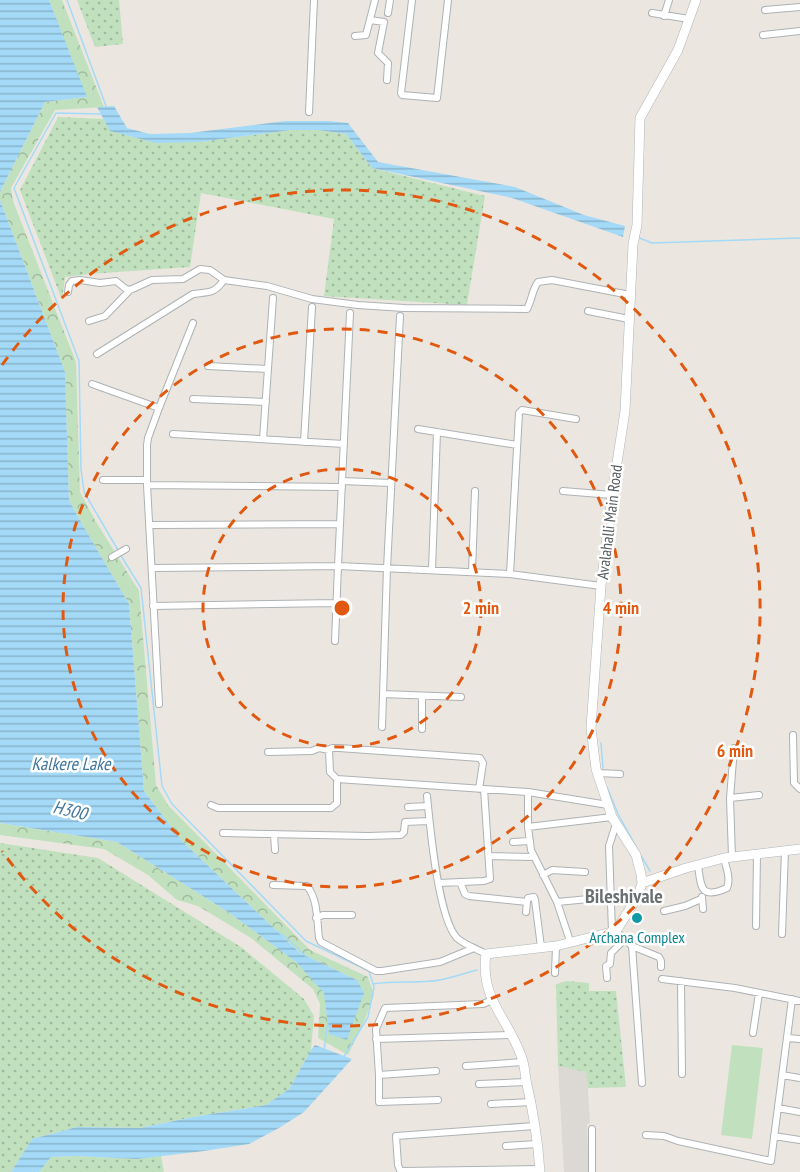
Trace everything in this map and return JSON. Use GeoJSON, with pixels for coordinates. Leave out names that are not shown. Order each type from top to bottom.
{"type":"FeatureCollection","features":[{"type":"Feature","properties":{"kind":"main road","name":"Avalahalli Main Road"},"geometry":{"type":"LineString","coordinates":[[642,883],[636,855],[614,820],[597,773],[591,728],[601,586],[625,411],[628,319],[633,244],[637,225],[640,118],[678,50],[696,0]]}},
{"type":"Feature","properties":{"kind":"main road"},"geometry":{"type":"LineString","coordinates":[[540,1171],[523,1062],[487,986],[484,969],[486,954],[556,946],[570,941],[617,934],[638,896],[642,883],[728,857],[800,849]]}},
{"type":"Feature","properties":{"kind":"street"},"geometry":{"type":"LineString","coordinates":[[309,112],[314,0]]}},
{"type":"Feature","properties":{"kind":"street"},"geometry":{"type":"LineString","coordinates":[[355,36],[366,35],[375,0]]}},
{"type":"Feature","properties":{"kind":"street"},"geometry":{"type":"LineString","coordinates":[[388,14],[390,0]]}},
{"type":"Feature","properties":{"kind":"street"},"geometry":{"type":"LineString","coordinates":[[412,0],[401,93],[402,95],[437,98],[448,0]]}},
{"type":"Feature","properties":{"kind":"street"},"geometry":{"type":"LineString","coordinates":[[664,16],[669,0]]}},
{"type":"Feature","properties":{"kind":"street"},"geometry":{"type":"LineString","coordinates":[[765,9],[800,7]]}},
{"type":"Feature","properties":{"kind":"street"},"geometry":{"type":"LineString","coordinates":[[652,13],[689,19]]}},
{"type":"Feature","properties":{"kind":"street"},"geometry":{"type":"LineString","coordinates":[[370,20],[384,22],[378,53],[387,63],[387,80]]}},
{"type":"Feature","properties":{"kind":"street"},"geometry":{"type":"LineString","coordinates":[[763,35],[800,31]]}},
{"type":"Feature","properties":{"kind":"street"},"geometry":{"type":"LineString","coordinates":[[89,321],[105,316],[130,290],[152,280],[183,279],[200,269],[210,270],[224,280],[267,286],[312,299],[358,306],[527,309],[534,288],[538,282],[545,280],[630,295]]}},
{"type":"Feature","properties":{"kind":"street"},"geometry":{"type":"LineString","coordinates":[[68,292],[72,281],[80,280],[100,283],[116,281],[130,290]]}},
{"type":"Feature","properties":{"kind":"street"},"geometry":{"type":"LineString","coordinates":[[97,354],[193,294],[215,290],[224,280]]}},
{"type":"Feature","properties":{"kind":"street"},"geometry":{"type":"LineString","coordinates":[[263,439],[273,298]]}},
{"type":"Feature","properties":{"kind":"street"},"geometry":{"type":"LineString","coordinates":[[304,442],[312,307]]}},
{"type":"Feature","properties":{"kind":"street"},"geometry":{"type":"LineString","coordinates":[[588,311],[628,319]]}},
{"type":"Feature","properties":{"kind":"street"},"geometry":{"type":"LineString","coordinates":[[335,641],[350,313]]}},
{"type":"Feature","properties":{"kind":"street"},"geometry":{"type":"LineString","coordinates":[[382,727],[387,568],[400,316]]}},
{"type":"Feature","properties":{"kind":"street"},"geometry":{"type":"LineString","coordinates":[[159,704],[147,482],[148,438],[193,323]]}},
{"type":"Feature","properties":{"kind":"street"},"geometry":{"type":"LineString","coordinates":[[208,366],[268,369]]}},
{"type":"Feature","properties":{"kind":"street"},"geometry":{"type":"LineString","coordinates":[[92,384],[159,408]]}},
{"type":"Feature","properties":{"kind":"street"},"geometry":{"type":"LineString","coordinates":[[193,399],[266,402]]}},
{"type":"Feature","properties":{"kind":"street"},"geometry":{"type":"LineString","coordinates":[[510,574],[520,411],[576,418]]}},
{"type":"Feature","properties":{"kind":"street"},"geometry":{"type":"LineString","coordinates":[[418,429],[517,445]]}},
{"type":"Feature","properties":{"kind":"street"},"geometry":{"type":"LineString","coordinates":[[432,570],[437,432]]}},
{"type":"Feature","properties":{"kind":"street"},"geometry":{"type":"LineString","coordinates":[[173,434],[344,444]]}},
{"type":"Feature","properties":{"kind":"street"},"geometry":{"type":"LineString","coordinates":[[103,480],[392,483]]}},
{"type":"Feature","properties":{"kind":"street"},"geometry":{"type":"LineString","coordinates":[[472,572],[475,490]]}},
{"type":"Feature","properties":{"kind":"street"},"geometry":{"type":"LineString","coordinates":[[563,491],[612,495]]}},
{"type":"Feature","properties":{"kind":"street"},"geometry":{"type":"LineString","coordinates":[[149,525],[340,524]]}},
{"type":"Feature","properties":{"kind":"street"},"geometry":{"type":"LineString","coordinates":[[152,568],[338,566],[510,574],[601,586]]}},
{"type":"Feature","properties":{"kind":"street"},"geometry":{"type":"LineString","coordinates":[[153,606],[336,603]]}},
{"type":"Feature","properties":{"kind":"street"},"geometry":{"type":"LineString","coordinates":[[383,694],[460,697]]}},
{"type":"Feature","properties":{"kind":"street"},"geometry":{"type":"LineString","coordinates":[[422,696],[422,729]]}},
{"type":"Feature","properties":{"kind":"street"},"geometry":{"type":"LineString","coordinates":[[793,735],[794,783],[800,789]]}},
{"type":"Feature","properties":{"kind":"street"},"geometry":{"type":"LineString","coordinates":[[268,752],[339,748],[482,759],[489,880],[439,883]]}},
{"type":"Feature","properties":{"kind":"street"},"geometry":{"type":"LineString","coordinates":[[698,865],[701,888],[709,893],[727,888],[734,748]]}},
{"type":"Feature","properties":{"kind":"street"},"geometry":{"type":"LineString","coordinates":[[329,750],[330,772],[337,779],[528,792],[608,805]]}},
{"type":"Feature","properties":{"kind":"street"},"geometry":{"type":"LineString","coordinates":[[597,773],[620,774]]}},
{"type":"Feature","properties":{"kind":"street"},"geometry":{"type":"LineString","coordinates":[[211,805],[218,807],[331,808],[337,803],[337,779]]}},
{"type":"Feature","properties":{"kind":"street"},"geometry":{"type":"LineString","coordinates":[[528,792],[528,827],[531,850],[557,902],[570,941]]}},
{"type":"Feature","properties":{"kind":"street"},"geometry":{"type":"LineString","coordinates":[[730,798],[759,795]]}},
{"type":"Feature","properties":{"kind":"street"},"geometry":{"type":"LineString","coordinates":[[427,796],[442,903],[451,930],[458,938],[486,954]]}},
{"type":"Feature","properties":{"kind":"street"},"geometry":{"type":"LineString","coordinates":[[408,807],[428,807]]}},
{"type":"Feature","properties":{"kind":"street"},"geometry":{"type":"LineString","coordinates":[[528,827],[614,820],[609,846],[610,897],[621,944],[611,953],[610,964],[606,966],[607,978]]}},
{"type":"Feature","properties":{"kind":"street"},"geometry":{"type":"LineString","coordinates":[[223,833],[401,835],[404,832],[405,822],[429,821]]}},
{"type":"Feature","properties":{"kind":"street"},"geometry":{"type":"LineString","coordinates":[[274,834],[275,850]]}},
{"type":"Feature","properties":{"kind":"street"},"geometry":{"type":"LineString","coordinates":[[513,842],[530,841]]}},
{"type":"Feature","properties":{"kind":"street"},"geometry":{"type":"LineString","coordinates":[[782,934],[785,850]]}},
{"type":"Feature","properties":{"kind":"street"},"geometry":{"type":"LineString","coordinates":[[756,926],[758,853]]}},
{"type":"Feature","properties":{"kind":"street"},"geometry":{"type":"LineString","coordinates":[[489,856],[534,857]]}},
{"type":"Feature","properties":{"kind":"street"},"geometry":{"type":"LineString","coordinates":[[543,875],[552,870],[585,872]]}},
{"type":"Feature","properties":{"kind":"street"},"geometry":{"type":"LineString","coordinates":[[460,882],[465,894],[469,896],[527,902]]}},
{"type":"Feature","properties":{"kind":"street"},"geometry":{"type":"LineString","coordinates":[[273,885],[307,886],[312,894],[321,942],[376,971],[440,962],[474,948]]}},
{"type":"Feature","properties":{"kind":"street"},"geometry":{"type":"LineString","coordinates":[[703,909],[701,898],[704,890]]}},
{"type":"Feature","properties":{"kind":"street"},"geometry":{"type":"LineString","coordinates":[[526,912],[528,898],[532,896],[535,900],[542,947]]}},
{"type":"Feature","properties":{"kind":"street"},"geometry":{"type":"LineString","coordinates":[[557,902],[610,897]]}},
{"type":"Feature","properties":{"kind":"street"},"geometry":{"type":"LineString","coordinates":[[664,911],[685,906],[701,898]]}},
{"type":"Feature","properties":{"kind":"street"},"geometry":{"type":"LineString","coordinates":[[316,918],[323,915],[352,915]]}},
{"type":"Feature","properties":{"kind":"street"},"geometry":{"type":"LineString","coordinates":[[617,934],[632,946],[658,957],[662,967]]}},
{"type":"Feature","properties":{"kind":"street"},"geometry":{"type":"LineString","coordinates":[[555,973],[556,946]]}},
{"type":"Feature","properties":{"kind":"street"},"geometry":{"type":"LineString","coordinates":[[632,946],[642,1083]]}},
{"type":"Feature","properties":{"kind":"street"},"geometry":{"type":"LineString","coordinates":[[662,979],[735,988],[800,1001]]}},
{"type":"Feature","properties":{"kind":"street"},"geometry":{"type":"LineString","coordinates":[[681,981],[682,1074]]}},
{"type":"Feature","properties":{"kind":"street"},"geometry":{"type":"LineString","coordinates":[[753,1033],[759,993]]}},
{"type":"Feature","properties":{"kind":"street"},"geometry":{"type":"LineString","coordinates":[[646,1136],[664,1136],[771,1161],[792,999]]}},
{"type":"Feature","properties":{"kind":"street"},"geometry":{"type":"LineString","coordinates":[[438,1101],[379,1102],[376,1029],[385,1008],[483,1004],[492,1000]]}},
{"type":"Feature","properties":{"kind":"street"},"geometry":{"type":"LineString","coordinates":[[376,1039],[511,1035]]}},
{"type":"Feature","properties":{"kind":"street"},"geometry":{"type":"LineString","coordinates":[[787,1038],[800,1040]]}},
{"type":"Feature","properties":{"kind":"street"},"geometry":{"type":"LineString","coordinates":[[466,1066],[523,1062]]}},
{"type":"Feature","properties":{"kind":"street"},"geometry":{"type":"LineString","coordinates":[[379,1075],[436,1071]]}},
{"type":"Feature","properties":{"kind":"street"},"geometry":{"type":"LineString","coordinates":[[782,1075],[800,1078]]}},
{"type":"Feature","properties":{"kind":"street"},"geometry":{"type":"LineString","coordinates":[[479,1084],[527,1082]]}},
{"type":"Feature","properties":{"kind":"street"},"geometry":{"type":"LineString","coordinates":[[491,1104],[531,1102]]}},
{"type":"Feature","properties":{"kind":"street"},"geometry":{"type":"LineString","coordinates":[[778,1108],[800,1112]]}},
{"type":"Feature","properties":{"kind":"street"},"geometry":{"type":"LineString","coordinates":[[534,1126],[396,1136],[399,1165],[400,1170],[403,1171],[540,1171]]}},
{"type":"Feature","properties":{"kind":"street"},"geometry":{"type":"LineString","coordinates":[[592,1130],[592,1172]]}},
{"type":"Feature","properties":{"kind":"street"},"geometry":{"type":"LineString","coordinates":[[774,1136],[800,1140]]}},
{"type":"Feature","properties":{"kind":"street"},"geometry":{"type":"LineString","coordinates":[[506,1146],[537,1144]]}},
{"type":"Feature","properties":{"kind":"shaded area"},"geometry":{"type":"Polygon","coordinates":[[[558,1066],[587,1072],[590,1123],[587,1124],[589,1172],[564,1172],[558,1066]]]}},
{"type":"Feature","properties":{"kind":"green space"},"geometry":{"type":"Polygon","coordinates":[[[49,0],[62,0],[104,107],[55,110],[11,188],[13,201],[76,362],[80,492],[139,591],[156,785],[168,805],[310,950],[368,977],[374,995],[348,1055],[318,1038],[320,1004],[313,989],[251,938],[198,906],[177,900],[148,875],[104,849],[0,835],[0,823],[117,842],[228,912],[296,962],[325,993],[329,1034],[357,980],[300,953],[182,841],[144,791],[129,604],[69,500],[65,372],[0,200],[0,192],[45,102],[86,97],[49,0]]]}},
{"type":"Feature","properties":{"kind":"green space"},"geometry":{"type":"Polygon","coordinates":[[[77,0],[119,0],[123,44],[95,47],[77,0]]]}},
{"type":"Feature","properties":{"kind":"green space"},"geometry":{"type":"Polygon","coordinates":[[[58,117],[104,119],[111,131],[200,142],[291,130],[318,130],[346,134],[372,168],[485,196],[467,305],[324,296],[334,219],[201,193],[190,267],[65,277],[62,300],[20,190],[58,117]]]}},
{"type":"Feature","properties":{"kind":"green space"},"geometry":{"type":"Polygon","coordinates":[[[0,843],[98,858],[241,947],[304,999],[314,1016],[311,1050],[289,1089],[266,1105],[140,1128],[77,1127],[32,1139],[11,1172],[0,1172],[0,843]]]}},
{"type":"Feature","properties":{"kind":"green space"},"geometry":{"type":"Polygon","coordinates":[[[567,981],[589,983],[589,991],[616,991],[626,1087],[588,1088],[586,1072],[558,1066],[556,984],[567,981]]]}},
{"type":"Feature","properties":{"kind":"green space"},"geometry":{"type":"Polygon","coordinates":[[[732,1045],[763,1048],[752,1139],[721,1135],[732,1045]]]}},
{"type":"Feature","properties":{"kind":"green space"},"geometry":{"type":"Polygon","coordinates":[[[161,1156],[164,1172],[39,1172],[51,1157],[137,1159],[161,1156]]]}},
{"type":"Feature","properties":{"kind":"water"},"geometry":{"type":"Polygon","coordinates":[[[0,0],[49,0],[87,97],[45,102],[0,192],[0,0]]]}},
{"type":"Feature","properties":{"kind":"water"},"geometry":{"type":"Polygon","coordinates":[[[114,106],[127,128],[150,134],[190,133],[285,121],[348,123],[378,162],[515,187],[584,215],[625,226],[623,237],[512,198],[372,168],[346,134],[318,130],[291,130],[200,142],[156,143],[110,131],[97,107],[114,106]]]}},
{"type":"Feature","properties":{"kind":"water","name":"Kalkere Lake"},"geometry":{"type":"Polygon","coordinates":[[[0,200],[65,372],[69,500],[129,604],[144,791],[182,841],[300,953],[357,980],[364,993],[347,1040],[329,1034],[324,993],[296,962],[228,912],[117,842],[0,823],[0,200]]]}},
{"type":"Feature","properties":{"kind":"water"},"geometry":{"type":"Polygon","coordinates":[[[315,1045],[352,1059],[304,1112],[249,1144],[137,1159],[51,1157],[39,1172],[11,1172],[32,1139],[77,1127],[140,1128],[266,1105],[289,1089],[315,1045]]]}},
{"type":"Feature","properties":{"kind":"waterway"},"geometry":{"type":"LineString","coordinates":[[67,0],[106,106]]}},
{"type":"Feature","properties":{"kind":"waterway"},"geometry":{"type":"LineString","coordinates":[[101,114],[56,113],[14,188],[79,361],[81,469],[84,492],[118,550]]}},
{"type":"Feature","properties":{"kind":"waterway"},"geometry":{"type":"LineString","coordinates":[[637,237],[652,243],[800,238]]}},
{"type":"Feature","properties":{"kind":"waterway"},"geometry":{"type":"LineString","coordinates":[[120,554],[141,588],[162,786],[172,804],[306,941],[369,971],[374,987],[368,1017],[343,1058]]}},
{"type":"Feature","properties":{"kind":"waterway"},"geometry":{"type":"LineString","coordinates":[[601,743],[603,768]]}},
{"type":"Feature","properties":{"kind":"waterway"},"geometry":{"type":"LineString","coordinates":[[607,787],[618,814],[638,850]]}},
{"type":"Feature","properties":{"kind":"waterway"},"geometry":{"type":"LineString","coordinates":[[640,854],[650,871]]}},
{"type":"Feature","properties":{"kind":"waterway"},"geometry":{"type":"LineString","coordinates":[[278,932],[306,956]]}},
{"type":"Feature","properties":{"kind":"waterway"},"geometry":{"type":"LineString","coordinates":[[373,984],[431,981],[477,970]]}},
{"type":"Feature","properties":{"kind":"waterway"},"geometry":{"type":"LineString","coordinates":[[324,1050],[328,1022]]}},
{"type":"Feature","properties":{"kind":"place","name":"Archana Complex"},"geometry":{"type":"Point","coordinates":[637,918]}},
{"type":"Feature","properties":{"kind":"district","name":"Bileshivale"},"geometry":{"type":"Point","coordinates":[624,896]}},
{"type":"Feature","properties":{"kind":"water label","name":"H300"},"geometry":{"type":"Point","coordinates":[70,810]}}]}
